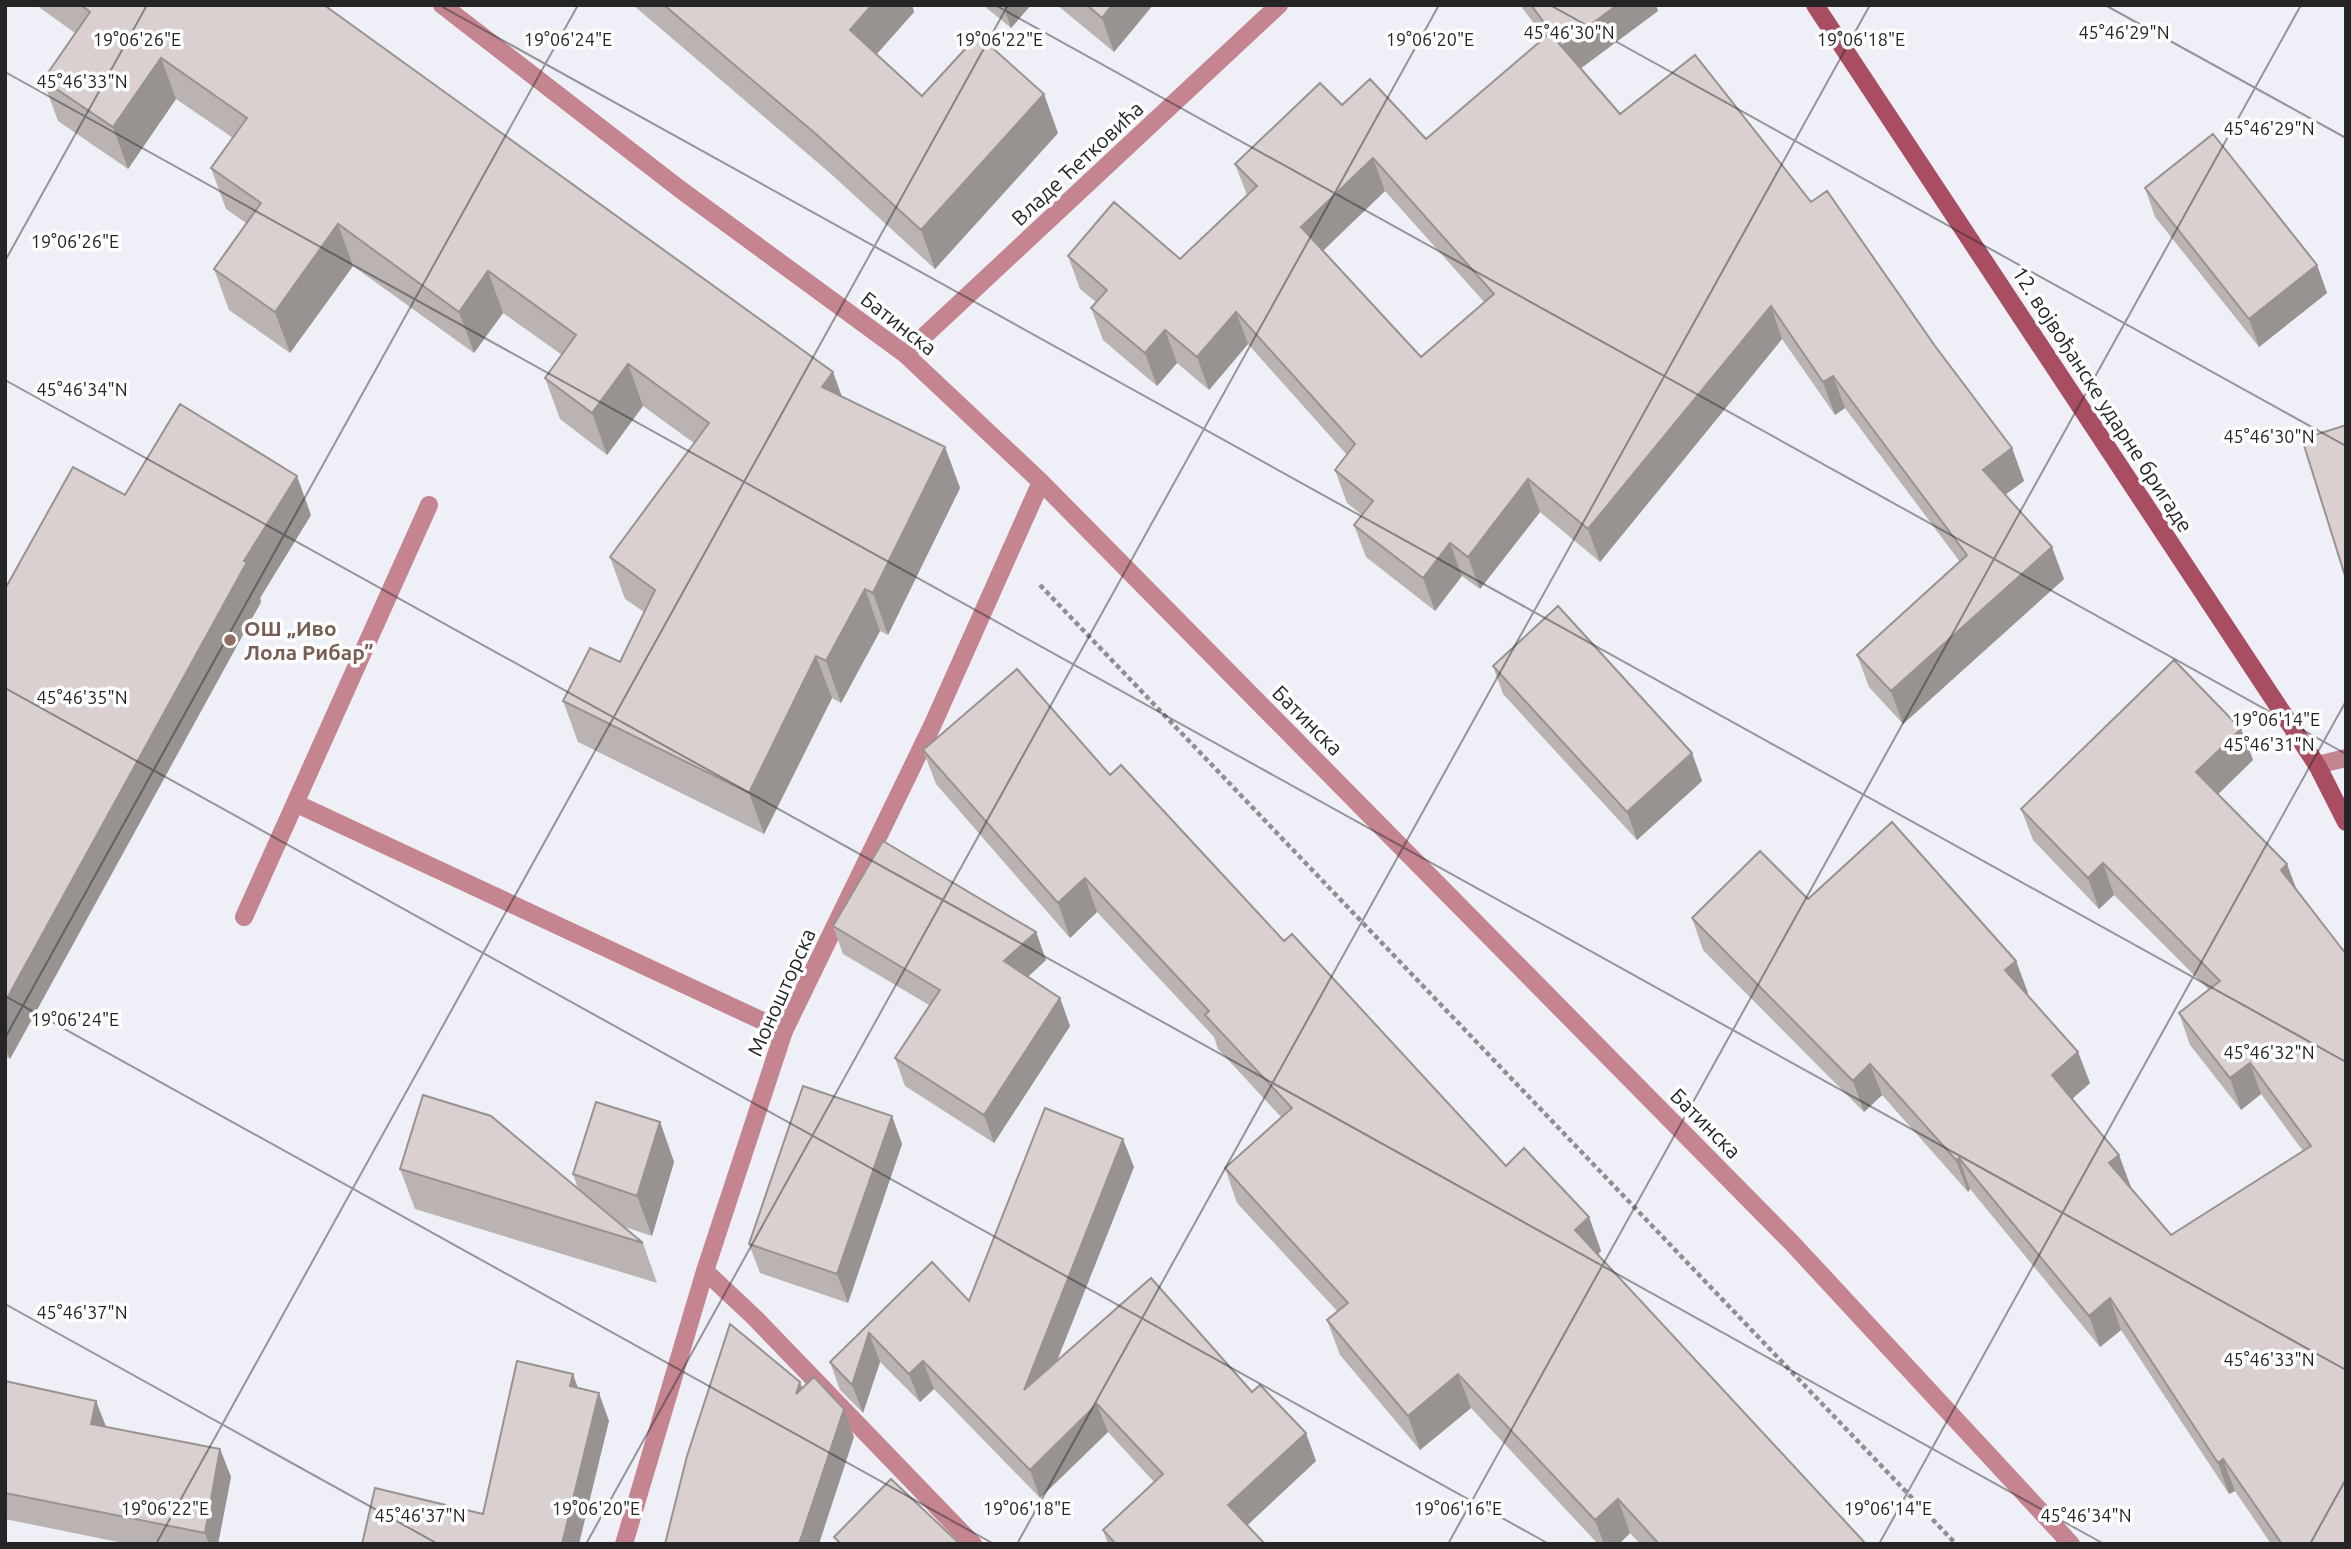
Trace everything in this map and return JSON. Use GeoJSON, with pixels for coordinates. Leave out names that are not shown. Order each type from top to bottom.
{"type":"FeatureCollection","features":[{"type":"Feature","properties":{"kind":"main road","name":"12. војвођанске ударне бригаде"},"geometry":{"type":"LineString","coordinates":[[1815,5],[2317,765],[2346,822]]}},
{"type":"Feature","properties":{"kind":"street","name":"Батинска"},"geometry":{"type":"LineString","coordinates":[[442,5],[681,190],[905,354],[1041,482],[1792,1243],[2071,1544]]}},
{"type":"Feature","properties":{"kind":"street","name":"Владе Ћетковића"},"geometry":{"type":"LineString","coordinates":[[905,354],[1279,5]]}},
{"type":"Feature","properties":{"kind":"street","name":"Моношторска"},"geometry":{"type":"LineString","coordinates":[[624,1544],[705,1271],[783,1031],[933,724],[1041,482]]}},
{"type":"Feature","properties":{"kind":"street"},"geometry":{"type":"LineString","coordinates":[[244,917],[429,505]]}},
{"type":"Feature","properties":{"kind":"street"},"geometry":{"type":"LineString","coordinates":[[2317,765],[2346,758]]}},
{"type":"Feature","properties":{"kind":"street"},"geometry":{"type":"LineString","coordinates":[[295,803],[783,1031]]}},
{"type":"Feature","properties":{"kind":"street"},"geometry":{"type":"LineString","coordinates":[[705,1271],[755,1318],[973,1544]]}},
{"type":"Feature","properties":{"kind":"path"},"geometry":{"type":"LineString","coordinates":[[1010,554],[1956,1544]]}},
{"type":"Feature","properties":{"kind":"building"},"geometry":{"type":"Polygon","coordinates":[[[81,5],[324,5],[833,372],[822,387],[945,447],[873,593],[865,589],[826,661],[816,656],[749,793],[563,701],[590,648],[620,662],[655,590],[610,557],[709,423],[628,364],[592,413],[545,378],[576,335],[488,271],[459,312],[338,224],[275,312],[214,269],[261,203],[211,168],[247,118],[161,58],[113,127],[43,80],[90,12],[81,5]]]}},
{"type":"Feature","properties":{"kind":"building"},"geometry":{"type":"Polygon","coordinates":[[[664,5],[872,5],[850,30],[922,96],[978,35],[1044,94],[921,230],[817,135],[664,5]]]}},
{"type":"Feature","properties":{"kind":"building"},"geometry":{"type":"Polygon","coordinates":[[[1087,5],[1112,5],[1102,18],[1087,5]]]}},
{"type":"Feature","properties":{"kind":"building"},"geometry":{"type":"Polygon","coordinates":[[[1531,5],[1617,5],[1562,46],[1531,5]]]}},
{"type":"Feature","properties":{"kind":"building"},"geometry":{"type":"Polygon","coordinates":[[[1550,33],[1620,114],[1695,55],[1811,202],[1827,191],[1935,346],[2012,448],[1983,470],[2052,547],[1891,691],[1857,655],[1967,555],[1833,376],[1823,382],[1771,306],[1588,529],[1528,479],[1468,557],[1450,543],[1423,578],[1354,525],[1373,501],[1335,470],[1355,444],[1236,312],[1197,357],[1165,330],[1145,353],[1091,308],[1107,290],[1068,256],[1114,202],[1180,259],[1257,186],[1235,164],[1320,83],[1342,105],[1370,79],[1426,139],[1550,33]],[[1373,158],[1301,227],[1421,357],[1494,294],[1373,158]]]}},
{"type":"Feature","properties":{"kind":"building"},"geometry":{"type":"Polygon","coordinates":[[[2213,134],[2317,265],[2249,319],[2145,188],[2213,134]]]}},
{"type":"Feature","properties":{"kind":"building"},"geometry":{"type":"Polygon","coordinates":[[[180,404],[297,476],[244,561],[247,562],[5,1002],[5,589],[73,467],[125,495],[180,404]]]}},
{"type":"Feature","properties":{"kind":"building"},"geometry":{"type":"Polygon","coordinates":[[[2346,425],[2346,579],[2302,439],[2346,425]]]}},
{"type":"Feature","properties":{"kind":"building"},"geometry":{"type":"Polygon","coordinates":[[[1558,606],[1692,753],[1627,812],[1493,666],[1558,606]]]}},
{"type":"Feature","properties":{"kind":"building"},"geometry":{"type":"Polygon","coordinates":[[[2174,660],[2241,729],[2196,772],[2287,864],[2281,870],[2346,954],[2346,1544],[2282,1544],[2223,1459],[2218,1463],[2110,1298],[2089,1316],[1959,1158],[1956,1160],[1870,1064],[1853,1081],[1692,918],[1760,851],[1808,899],[1892,822],[2016,961],[2005,970],[2078,1052],[2052,1075],[2119,1155],[2109,1163],[2171,1235],[2311,1146],[2250,1063],[2230,1078],[2179,1013],[2220,981],[2103,863],[2088,878],[2021,809],[2174,660]]]}},
{"type":"Feature","properties":{"kind":"building"},"geometry":{"type":"Polygon","coordinates":[[[1017,669],[1110,775],[1121,765],[1284,941],[1292,934],[1506,1166],[1524,1148],[1589,1217],[1575,1230],[1866,1544],[1659,1544],[1618,1499],[1595,1520],[1458,1374],[1408,1416],[1327,1320],[1348,1303],[1225,1168],[1292,1108],[1205,1015],[1209,1011],[1085,878],[1058,903],[923,750],[1017,669]]]}},
{"type":"Feature","properties":{"kind":"building"},"geometry":{"type":"Polygon","coordinates":[[[883,841],[1036,932],[1004,961],[1060,998],[984,1115],[895,1058],[940,990],[833,926],[883,841]]]}},
{"type":"Feature","properties":{"kind":"building"},"geometry":{"type":"Polygon","coordinates":[[[803,1086],[892,1116],[837,1274],[749,1244],[803,1086]]]}},
{"type":"Feature","properties":{"kind":"building"},"geometry":{"type":"Polygon","coordinates":[[[423,1095],[491,1116],[643,1243],[400,1169],[423,1095]]]}},
{"type":"Feature","properties":{"kind":"building"},"geometry":{"type":"Polygon","coordinates":[[[596,1102],[660,1122],[637,1196],[573,1174],[596,1102]]]}},
{"type":"Feature","properties":{"kind":"building"},"geometry":{"type":"Polygon","coordinates":[[[1045,1108],[1123,1139],[1024,1390],[1151,1278],[1252,1392],[1260,1385],[1306,1433],[1228,1505],[1265,1544],[1116,1544],[1103,1530],[1163,1474],[1097,1404],[1030,1470],[923,1361],[909,1374],[869,1333],[852,1385],[830,1362],[932,1262],[969,1301],[1045,1108]]]}},
{"type":"Feature","properties":{"kind":"building"},"geometry":{"type":"Polygon","coordinates":[[[730,1324],[800,1382],[796,1394],[814,1377],[844,1409],[799,1544],[665,1544],[687,1456],[730,1324]]]}},
{"type":"Feature","properties":{"kind":"building"},"geometry":{"type":"Polygon","coordinates":[[[517,1361],[573,1374],[570,1386],[599,1393],[562,1544],[362,1544],[375,1488],[483,1514],[517,1361]]]}},
{"type":"Feature","properties":{"kind":"building"},"geometry":{"type":"Polygon","coordinates":[[[5,1381],[96,1401],[91,1424],[220,1449],[205,1533],[5,1493],[5,1381]]]}},
{"type":"Feature","properties":{"kind":"building"},"geometry":{"type":"Polygon","coordinates":[[[891,1479],[960,1544],[841,1544],[834,1537],[891,1479]]]}},
{"type":"Feature","properties":{"kind":"place","name":"ОШ „Иво Лола Рибар”"},"geometry":{"type":"Point","coordinates":[230,640]}}]}
